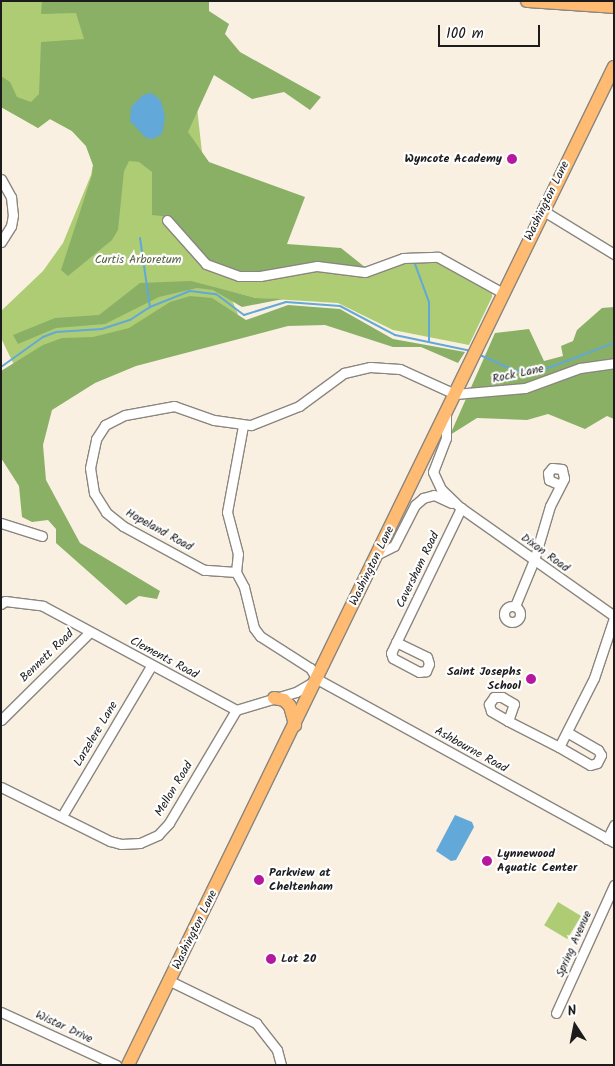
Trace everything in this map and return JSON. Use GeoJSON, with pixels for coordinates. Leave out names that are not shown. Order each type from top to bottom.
{"type":"FeatureCollection","features":[{"type":"Feature","properties":{"kind":"main road"},"geometry":{"type":"LineString","coordinates":[[527,1],[614,7]]}},
{"type":"Feature","properties":{"kind":"main road","name":"Washington Lane"},"geometry":{"type":"LineString","coordinates":[[128,1065],[446,414],[542,210],[614,67]]}},
{"type":"Feature","properties":{"kind":"main road"},"geometry":{"type":"LineString","coordinates":[[274,698],[284,700],[290,706],[294,725]]}},
{"type":"Feature","properties":{"kind":"street"},"geometry":{"type":"LineString","coordinates":[[1,179],[11,197],[13,215],[11,226],[1,242]]}},
{"type":"Feature","properties":{"kind":"street"},"geometry":{"type":"LineString","coordinates":[[542,210],[614,254]]}},
{"type":"Feature","properties":{"kind":"street"},"geometry":{"type":"LineString","coordinates":[[167,220],[193,253],[206,264],[239,276],[260,276],[317,266],[365,272],[403,258],[438,256],[503,293]]}},
{"type":"Feature","properties":{"kind":"street","name":"Rock Lane"},"geometry":{"type":"LineString","coordinates":[[454,394],[520,389],[580,368],[614,363]]}},
{"type":"Feature","properties":{"kind":"street"},"geometry":{"type":"LineString","coordinates":[[236,710],[296,692],[317,679],[310,668],[260,636],[254,628],[244,587],[236,572],[238,554],[227,512],[243,426],[279,416],[340,375],[360,368],[400,369],[454,394]]}},
{"type":"Feature","properties":{"kind":"street","name":"Hopeland Road"},"geometry":{"type":"LineString","coordinates":[[236,572],[204,570],[123,526],[106,512],[97,498],[90,462],[98,434],[110,422],[125,415],[174,406],[243,426]]}},
{"type":"Feature","properties":{"kind":"street","name":"Dixon Road"},"geometry":{"type":"LineString","coordinates":[[446,414],[446,438],[434,475],[441,489],[461,508],[614,617]]}},
{"type":"Feature","properties":{"kind":"street"},"geometry":{"type":"LineString","coordinates":[[515,606],[534,560],[548,512],[560,485]]}},
{"type":"Feature","properties":{"kind":"street","name":"Dixon Road"},"geometry":{"type":"LineString","coordinates":[[376,555],[394,546],[415,506],[423,498],[434,495],[461,508]]}},
{"type":"Feature","properties":{"kind":"street","name":"Caversham Road"},"geometry":{"type":"LineString","coordinates":[[396,642],[461,508]]}},
{"type":"Feature","properties":{"kind":"street"},"geometry":{"type":"LineString","coordinates":[[1,523],[42,536]]}},
{"type":"Feature","properties":{"kind":"street","name":"Clements Road"},"geometry":{"type":"LineString","coordinates":[[1,604],[5,601],[44,606],[89,633],[236,710]]}},
{"type":"Feature","properties":{"kind":"street"},"geometry":{"type":"LineString","coordinates":[[559,747],[594,678],[614,617]]}},
{"type":"Feature","properties":{"kind":"street","name":"Bennett Road"},"geometry":{"type":"LineString","coordinates":[[1,720],[89,633]]}},
{"type":"Feature","properties":{"kind":"street","name":"Larzelere Lane"},"geometry":{"type":"LineString","coordinates":[[62,816],[151,666]]}},
{"type":"Feature","properties":{"kind":"street","name":"Ashbourne Road"},"geometry":{"type":"LineString","coordinates":[[317,679],[610,841]]}},
{"type":"Feature","properties":{"kind":"street","name":"Mellon Road"},"geometry":{"type":"LineString","coordinates":[[1,787],[121,844],[152,838],[173,817],[236,710]]}},
{"type":"Feature","properties":{"kind":"street"},"geometry":{"type":"LineString","coordinates":[[508,721],[590,765],[600,758],[598,750],[567,732]]}},
{"type":"Feature","properties":{"kind":"street"},"geometry":{"type":"LineString","coordinates":[[610,841],[614,825]]}},
{"type":"Feature","properties":{"kind":"street","name":"Spring Avenue"},"geometry":{"type":"LineString","coordinates":[[556,1013],[614,885]]}},
{"type":"Feature","properties":{"kind":"street"},"geometry":{"type":"LineString","coordinates":[[170,981],[256,1023],[277,1050],[281,1065]]}},
{"type":"Feature","properties":{"kind":"street","name":"Wistar Drive"},"geometry":{"type":"LineString","coordinates":[[1,1012],[116,1065]]}},
{"type":"Feature","properties":{"kind":"green space","name":"Curtis Arboretum"},"geometry":{"type":"Polygon","coordinates":[[[1,1],[185,1],[214,259],[220,274],[243,279],[309,269],[352,273],[404,261],[437,261],[492,291],[492,297],[469,345],[393,330],[338,303],[256,298],[228,291],[238,314],[16,369],[1,338],[1,311],[43,271],[63,243],[91,175],[93,165],[86,146],[72,131],[50,119],[38,128],[1,107],[1,1]]]}},
{"type":"Feature","properties":{"kind":"green space"},"geometry":{"type":"Polygon","coordinates":[[[42,1],[209,1],[209,11],[229,24],[225,34],[240,52],[321,97],[310,110],[284,92],[252,99],[214,75],[188,132],[209,162],[305,197],[287,244],[341,248],[366,268],[313,263],[242,274],[204,259],[170,217],[152,215],[152,172],[139,162],[129,161],[124,171],[118,230],[112,240],[68,276],[61,270],[92,175],[93,165],[86,146],[72,131],[50,119],[38,128],[1,107],[1,76],[10,82],[17,97],[31,102],[39,94],[41,42],[84,39],[76,13],[41,14],[42,1]]]}},
{"type":"Feature","properties":{"kind":"green space"},"geometry":{"type":"Polygon","coordinates":[[[191,281],[256,298],[283,299],[242,307],[213,290],[197,288],[159,297],[105,324],[56,328],[18,344],[13,335],[55,318],[99,315],[140,283],[191,281]]]}},
{"type":"Feature","properties":{"kind":"green space"},"geometry":{"type":"Polygon","coordinates":[[[190,296],[212,298],[246,320],[288,305],[340,309],[393,339],[465,352],[458,363],[421,347],[393,347],[325,325],[288,326],[136,366],[95,383],[52,410],[43,445],[46,480],[80,543],[160,591],[157,599],[139,596],[126,605],[56,543],[56,529],[48,520],[32,522],[22,517],[19,486],[1,458],[1,371],[43,345],[62,338],[93,337],[129,328],[170,302],[190,296]]]}},
{"type":"Feature","properties":{"kind":"green space"},"geometry":{"type":"Polygon","coordinates":[[[614,307],[614,419],[607,416],[585,429],[548,414],[527,420],[477,418],[450,435],[495,333],[529,329],[544,361],[563,356],[561,346],[573,341],[577,330],[602,308],[614,307]]]}},
{"type":"Feature","properties":{"kind":"green space"},"geometry":{"type":"Polygon","coordinates":[[[558,902],[581,916],[567,939],[544,925],[558,902]]]}},
{"type":"Feature","properties":{"kind":"water"},"geometry":{"type":"Polygon","coordinates":[[[152,93],[161,101],[165,117],[162,134],[153,139],[146,138],[130,121],[131,107],[143,95],[152,93]]]}},
{"type":"Feature","properties":{"kind":"water"},"geometry":{"type":"Polygon","coordinates":[[[455,815],[472,822],[474,827],[456,860],[451,861],[436,851],[455,815]]]}},
{"type":"Feature","properties":{"kind":"waterway"},"geometry":{"type":"LineString","coordinates":[[140,238],[150,307]]}},
{"type":"Feature","properties":{"kind":"waterway"},"geometry":{"type":"LineString","coordinates":[[415,264],[429,302],[429,341]]}},
{"type":"Feature","properties":{"kind":"waterway"},"geometry":{"type":"LineString","coordinates":[[1,367],[43,337],[56,332],[102,329],[130,320],[150,307],[190,291],[216,294],[244,315],[286,302],[340,306],[395,335],[471,351]]}},
{"type":"Feature","properties":{"kind":"waterway"},"geometry":{"type":"LineString","coordinates":[[480,355],[516,371],[548,368],[614,343]]}},
{"type":"Feature","properties":{"kind":"place","name":"Wyncote Academy"},"geometry":{"type":"Point","coordinates":[512,159]}},
{"type":"Feature","properties":{"kind":"place","name":"Saint Josephs School"},"geometry":{"type":"Point","coordinates":[531,679]}},
{"type":"Feature","properties":{"kind":"place","name":"Lynnewood Aquatic Center"},"geometry":{"type":"Point","coordinates":[487,861]}},
{"type":"Feature","properties":{"kind":"place","name":"Parkview at Cheltenham"},"geometry":{"type":"Point","coordinates":[259,880]}},
{"type":"Feature","properties":{"kind":"place","name":"Lot 20"},"geometry":{"type":"Point","coordinates":[271,959]}}]}
